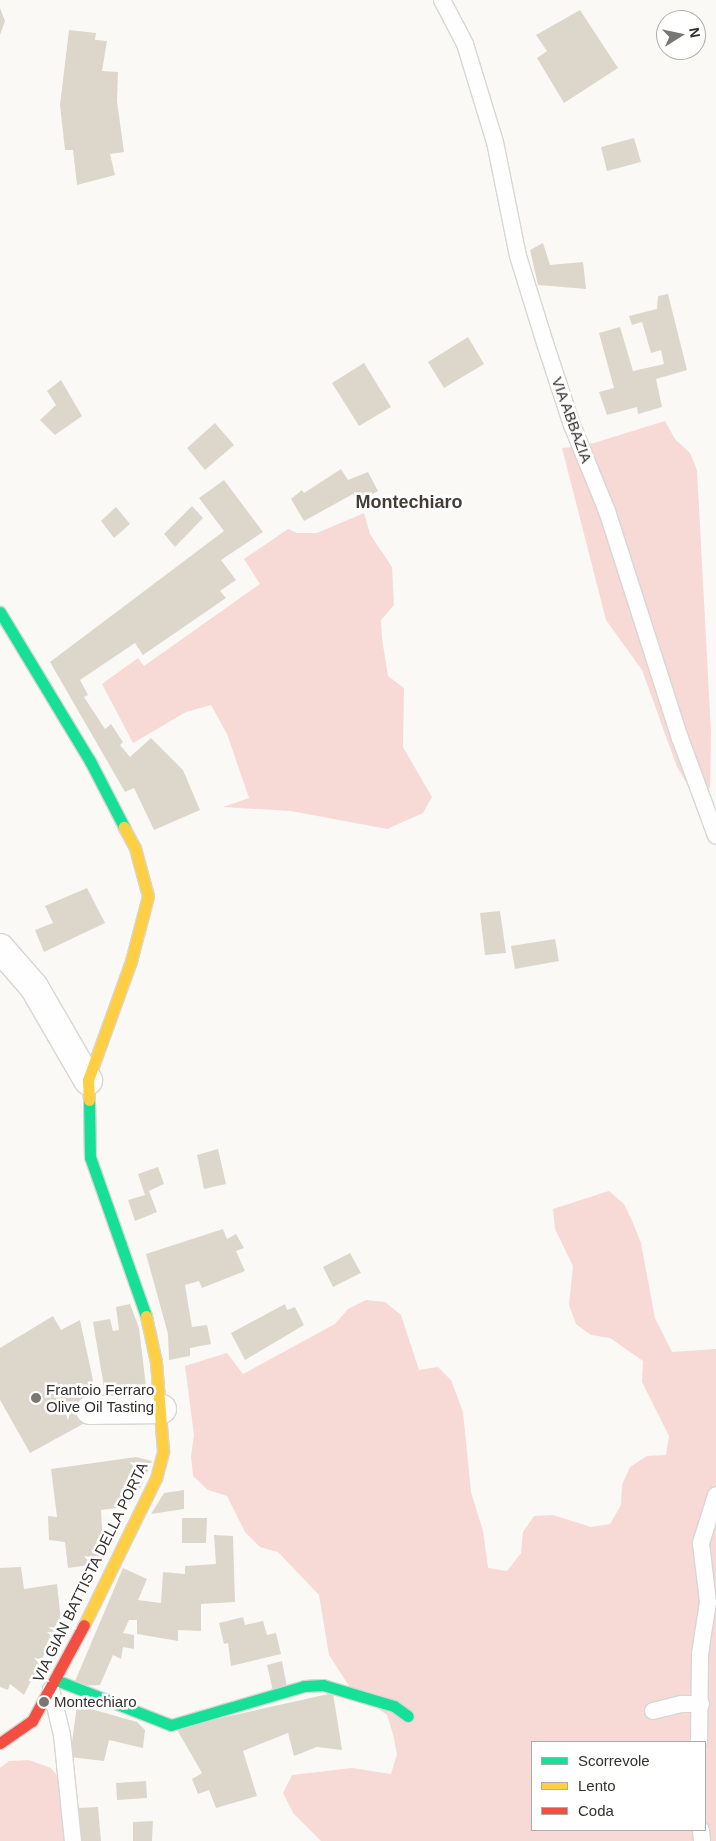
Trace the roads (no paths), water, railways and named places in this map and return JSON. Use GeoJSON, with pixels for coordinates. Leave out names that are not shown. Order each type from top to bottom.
{"type":"FeatureCollection","features":[{"type":"Feature","properties":{"kind":"street","name":"VIA GIAN BATTISTA DELLA PORTA"},"geometry":{"type":"LineString","coordinates":[[0,612],[90,761],[134,848],[148,896],[131,961],[88,1080],[90,1157],[140,1296],[156,1362],[162,1409],[163,1451],[156,1478],[54,1685],[32,1721],[0,1743]]}},
{"type":"Feature","properties":{"kind":"street"},"geometry":{"type":"LineString","coordinates":[[0,948],[34,987],[88,1080]]}},
{"type":"Feature","properties":{"kind":"street"},"geometry":{"type":"LineString","coordinates":[[90,1410],[162,1409]]}},
{"type":"Feature","properties":{"kind":"street"},"geometry":{"type":"LineString","coordinates":[[54,1685],[171,1726],[304,1686],[324,1685],[394,1706],[408,1716]]}},
{"type":"Feature","properties":{"kind":"lane","name":"VIA ABBAZIA"},"geometry":{"type":"LineString","coordinates":[[442,0],[465,44],[479,89],[495,142],[518,256],[554,370],[607,511],[680,738],[716,836]]}},
{"type":"Feature","properties":{"kind":"lane"},"geometry":{"type":"LineString","coordinates":[[700,1741],[700,1654],[708,1602],[701,1543],[716,1495]]}},
{"type":"Feature","properties":{"kind":"lane"},"geometry":{"type":"LineString","coordinates":[[54,1685],[62,1735],[73,1841]]}},
{"type":"Feature","properties":{"kind":"lane"},"geometry":{"type":"LineString","coordinates":[[653,1711],[682,1704],[701,1704]]}},
{"type":"Feature","properties":{"kind":"place","name":"Frantoio Ferraro Olive Oil Tasting"},"geometry":{"type":"Point","coordinates":[36,1398]}},
{"type":"Feature","properties":{"kind":"place","name":"Montechiaro"},"geometry":{"type":"Point","coordinates":[44,1702]}},
{"type":"Feature","properties":{"kind":"district","name":"Montechiaro"},"geometry":{"type":"Point","coordinates":[409,502]}}]}
